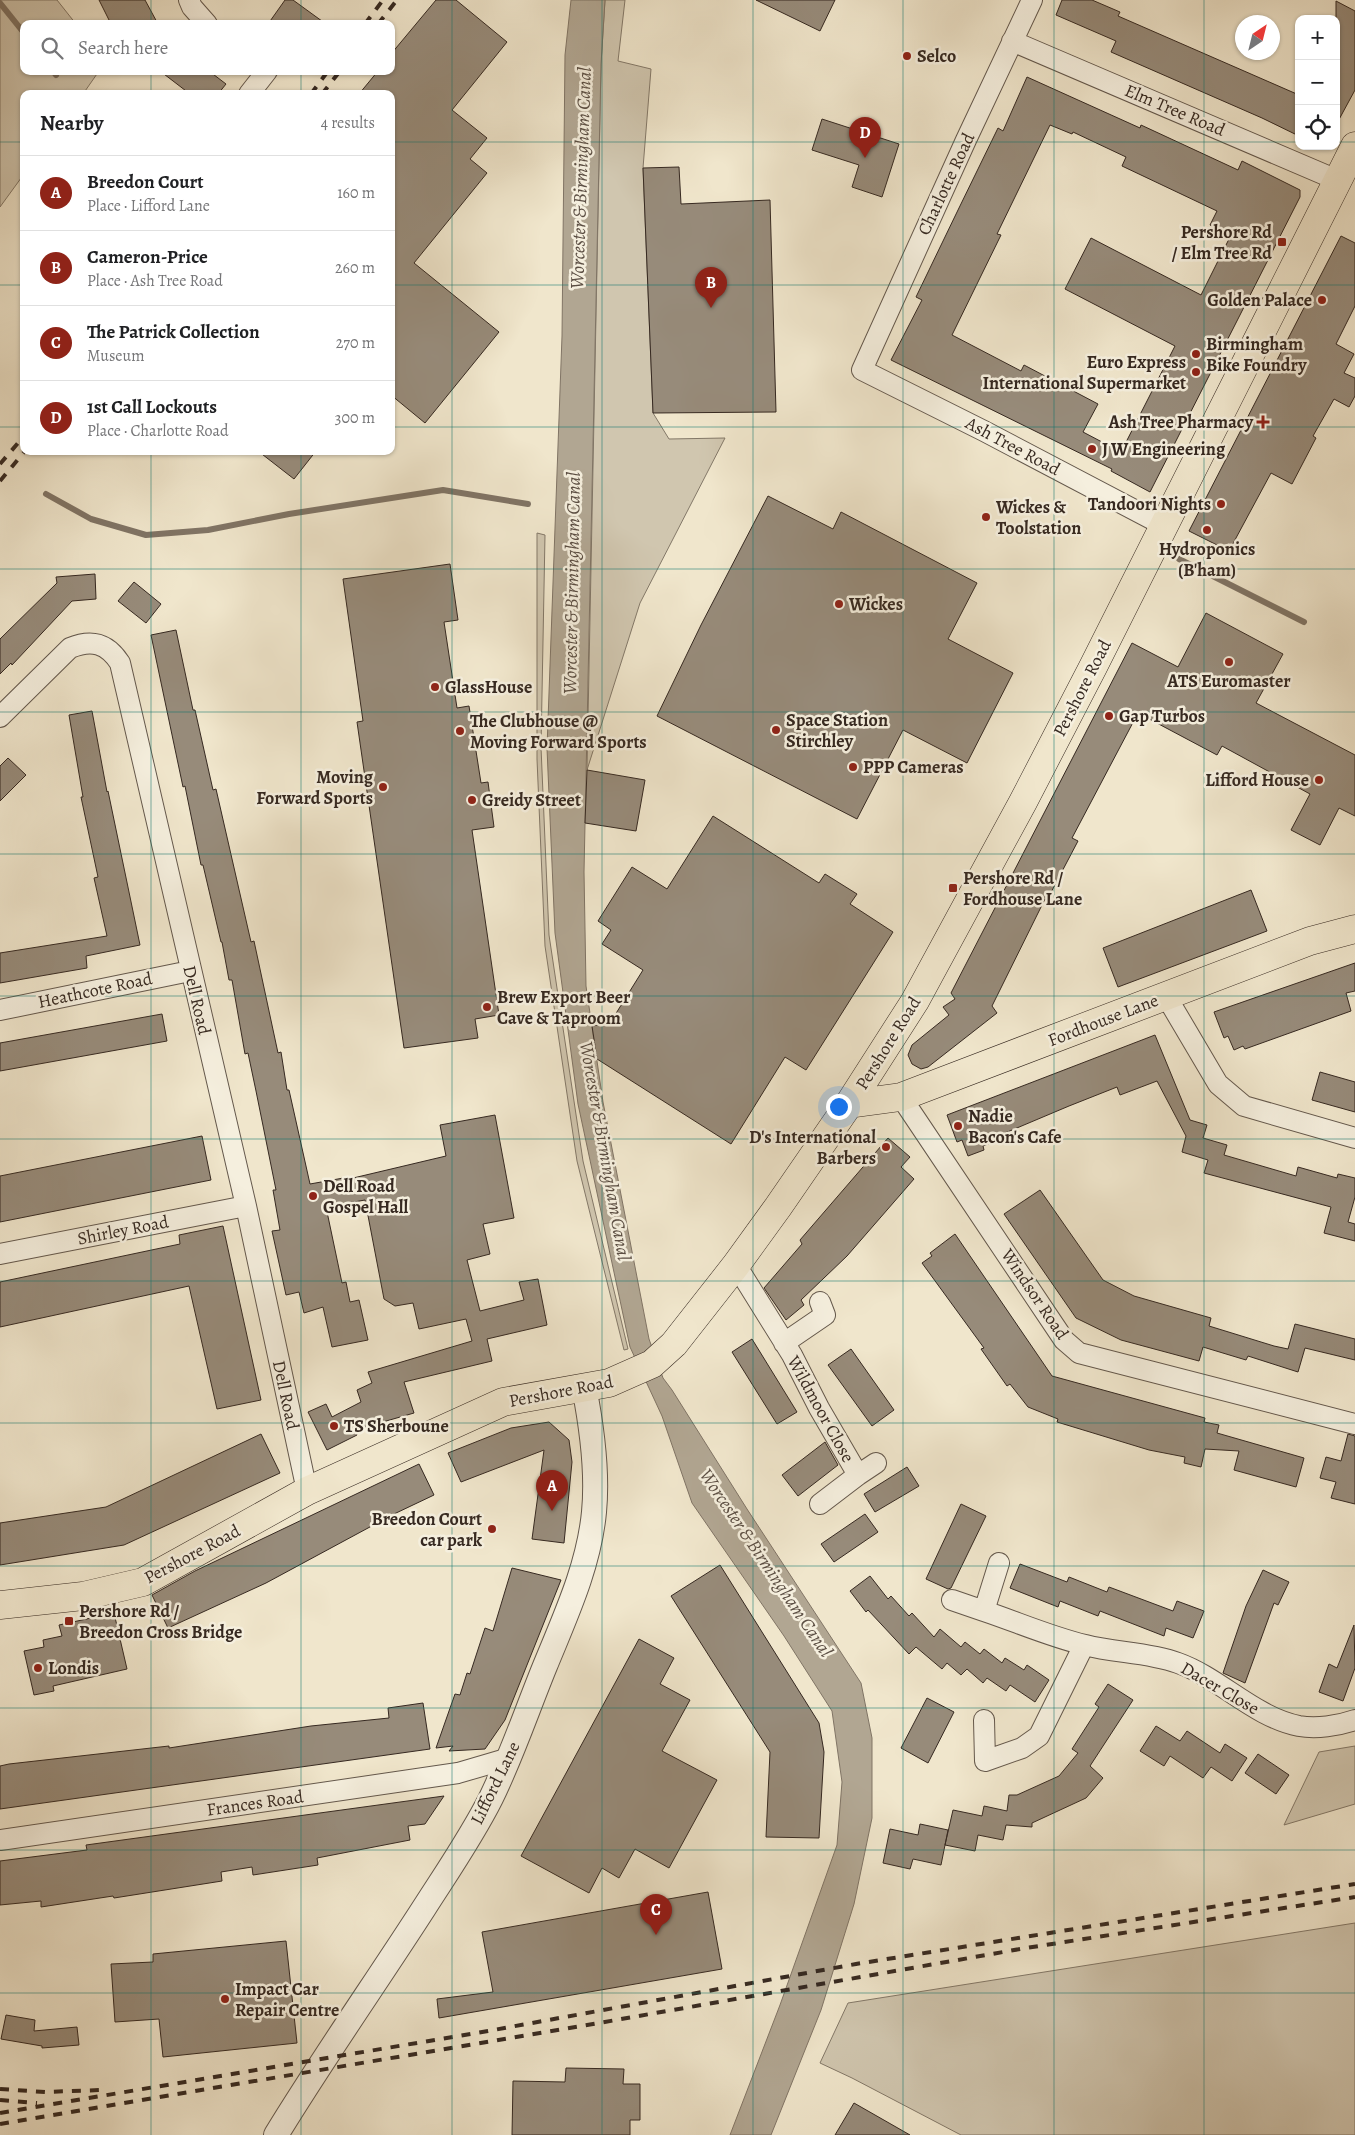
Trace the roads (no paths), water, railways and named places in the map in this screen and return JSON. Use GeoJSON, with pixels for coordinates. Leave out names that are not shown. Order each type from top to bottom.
{"type":"FeatureCollection","features":[{"type":"Feature","properties":{"kind":"main road","name":"Pershore Road"},"geometry":{"type":"LineString","coordinates":[[0,1604],[83,1596],[143,1582],[307,1491],[503,1402],[597,1385],[652,1364],[668,1349],[729,1273],[849,1104],[916,1001],[1032,785],[1354,149]]}},
{"type":"Feature","properties":{"kind":"main road","name":"Fordhouse Lane"},"geometry":{"type":"LineString","coordinates":[[849,1104],[901,1096],[1310,941],[1355,929]]}},
{"type":"Feature","properties":{"kind":"street"},"geometry":{"type":"LineString","coordinates":[[189,0],[192,7],[203,20]]}},
{"type":"Feature","properties":{"kind":"street","name":"Charlotte Road"},"geometry":{"type":"LineString","coordinates":[[862,370],[1032,0]]}},
{"type":"Feature","properties":{"kind":"street","name":"Elm Tree Road"},"geometry":{"type":"LineString","coordinates":[[1012,41],[1338,180]]}},
{"type":"Feature","properties":{"kind":"street"},"geometry":{"type":"LineString","coordinates":[[251,90],[261,75]]}},
{"type":"Feature","properties":{"kind":"street","name":"Ash Tree Road"},"geometry":{"type":"LineString","coordinates":[[862,370],[984,431],[1163,525]]}},
{"type":"Feature","properties":{"kind":"street","name":"Dell Road"},"geometry":{"type":"LineString","coordinates":[[0,717],[70,648],[81,644],[104,646],[114,652],[120,663],[246,1206],[307,1491]]}},
{"type":"Feature","properties":{"kind":"street","name":"Heathcote Road"},"geometry":{"type":"LineString","coordinates":[[0,1010],[190,971]]}},
{"type":"Feature","properties":{"kind":"street"},"geometry":{"type":"LineString","coordinates":[[1166,996],[1218,1084],[1244,1106],[1355,1138]]}},
{"type":"Feature","properties":{"kind":"street","name":"Windsor Road"},"geometry":{"type":"LineString","coordinates":[[901,1096],[1064,1340],[1078,1353],[1355,1424]]}},
{"type":"Feature","properties":{"kind":"street","name":"Shirley Road"},"geometry":{"type":"LineString","coordinates":[[0,1254],[246,1206]]}},
{"type":"Feature","properties":{"kind":"street","name":"Wildmoor Close"},"geometry":{"type":"LineString","coordinates":[[729,1273],[750,1290],[784,1343],[858,1475]]}},
{"type":"Feature","properties":{"kind":"street","name":"Wildmoor Close"},"geometry":{"type":"LineString","coordinates":[[784,1343],[824,1315],[820,1302]]}},
{"type":"Feature","properties":{"kind":"street","name":"Lifford Lane"},"geometry":{"type":"LineString","coordinates":[[276,2135],[321,2062],[360,2007],[456,1858],[490,1799],[509,1758],[576,1591],[594,1512],[594,1446],[597,1385]]}},
{"type":"Feature","properties":{"kind":"street","name":"Wildmoor Close"},"geometry":{"type":"LineString","coordinates":[[820,1504],[876,1463]]}},
{"type":"Feature","properties":{"kind":"street"},"geometry":{"type":"LineString","coordinates":[[984,1611],[999,1563]]}},
{"type":"Feature","properties":{"kind":"street","name":"Dacer Close"},"geometry":{"type":"LineString","coordinates":[[952,1600],[1084,1645],[1149,1655],[1177,1662],[1200,1672],[1261,1712],[1299,1726],[1324,1726],[1355,1720]]}},
{"type":"Feature","properties":{"kind":"street"},"geometry":{"type":"LineString","coordinates":[[984,1720],[985,1761],[1022,1748],[1039,1736],[1084,1645]]}},
{"type":"Feature","properties":{"kind":"street","name":"Frances Road"},"geometry":{"type":"LineString","coordinates":[[0,1840],[458,1773],[509,1758]]}},
{"type":"Feature","properties":{"kind":"water","name":"Worcester & Birmingham Canal"},"geometry":{"type":"Polygon","coordinates":[[[571,0],[605,0],[601,64],[584,872],[586,986],[603,1102],[649,1339],[663,1378],[861,1683],[872,1738],[872,1818],[854,1904],[821,2010],[771,2135],[730,2135],[780,2005],[837,1845],[842,1782],[832,1711],[784,1636],[692,1503],[662,1416],[630,1347],[578,1104],[555,933],[547,748],[562,336],[565,55],[571,0]]]}},
{"type":"Feature","properties":{"kind":"waterway"},"geometry":{"type":"LineString","coordinates":[[0,3],[20,28]]}},
{"type":"Feature","properties":{"kind":"waterway"},"geometry":{"type":"LineString","coordinates":[[46,494],[91,519],[146,535],[208,530],[289,514],[443,490],[528,504]]}},
{"type":"Feature","properties":{"kind":"waterway"},"geometry":{"type":"LineString","coordinates":[[1179,559],[1304,622]]}},
{"type":"Feature","properties":{"kind":"railway"},"geometry":{"type":"LineString","coordinates":[[368,20],[383,0]]}},
{"type":"Feature","properties":{"kind":"railway"},"geometry":{"type":"LineString","coordinates":[[381,20],[397,0]]}},
{"type":"Feature","properties":{"kind":"railway"},"geometry":{"type":"LineString","coordinates":[[314,90],[325,75]]}},
{"type":"Feature","properties":{"kind":"railway"},"geometry":{"type":"LineString","coordinates":[[325,90],[337,75]]}},
{"type":"Feature","properties":{"kind":"railway"},"geometry":{"type":"LineString","coordinates":[[0,464],[20,441]]}},
{"type":"Feature","properties":{"kind":"railway"},"geometry":{"type":"LineString","coordinates":[[0,481],[22,455]]}},
{"type":"Feature","properties":{"kind":"railway"},"geometry":{"type":"LineString","coordinates":[[0,2113],[488,2031],[856,1964],[1355,1884]]}},
{"type":"Feature","properties":{"kind":"railway"},"geometry":{"type":"LineString","coordinates":[[0,2124],[593,2024],[1026,1948],[1355,1897]]}},
{"type":"Feature","properties":{"kind":"railway"},"geometry":{"type":"LineString","coordinates":[[0,2089],[45,2092],[102,2090]]}},
{"type":"Feature","properties":{"kind":"railway"},"geometry":{"type":"LineString","coordinates":[[0,2100],[37,2103]]}},
{"type":"Feature","properties":{"kind":"place","name":"Selco"},"geometry":{"type":"Point","coordinates":[907,56]}},
{"type":"Feature","properties":{"kind":"place","name":"1st Call Lockouts"},"geometry":{"type":"Point","coordinates":[865,158]}},
{"type":"Feature","properties":{"kind":"place","name":"Pershore Rd / Elm Tree Rd"},"geometry":{"type":"Point","coordinates":[1282,242]}},
{"type":"Feature","properties":{"kind":"place","name":"Golden Palace"},"geometry":{"type":"Point","coordinates":[1322,300]}},
{"type":"Feature","properties":{"kind":"place","name":"Cameron-Price"},"geometry":{"type":"Point","coordinates":[711,308]}},
{"type":"Feature","properties":{"kind":"place","name":"Birmingham Bike Foundry"},"geometry":{"type":"Point","coordinates":[1196,354]}},
{"type":"Feature","properties":{"kind":"place","name":"Euro Express International Supermarket"},"geometry":{"type":"Point","coordinates":[1196,372]}},
{"type":"Feature","properties":{"kind":"place","name":"Ash Tree Pharmacy"},"geometry":{"type":"Point","coordinates":[1263,422]}},
{"type":"Feature","properties":{"kind":"place","name":"J W Engineering"},"geometry":{"type":"Point","coordinates":[1092,449]}},
{"type":"Feature","properties":{"kind":"place","name":"Tandoori Nights"},"geometry":{"type":"Point","coordinates":[1221,504]}},
{"type":"Feature","properties":{"kind":"place","name":"Wickes & Toolstation"},"geometry":{"type":"Point","coordinates":[986,517]}},
{"type":"Feature","properties":{"kind":"place","name":"Hydroponics (B'ham)"},"geometry":{"type":"Point","coordinates":[1207,530]}},
{"type":"Feature","properties":{"kind":"place","name":"Wickes"},"geometry":{"type":"Point","coordinates":[839,604]}},
{"type":"Feature","properties":{"kind":"place","name":"ATS Euromaster"},"geometry":{"type":"Point","coordinates":[1229,662]}},
{"type":"Feature","properties":{"kind":"place","name":"GlassHouse"},"geometry":{"type":"Point","coordinates":[435,687]}},
{"type":"Feature","properties":{"kind":"place","name":"Gap Turbos"},"geometry":{"type":"Point","coordinates":[1109,716]}},
{"type":"Feature","properties":{"kind":"place","name":"Space Station Stirchley"},"geometry":{"type":"Point","coordinates":[776,730]}},
{"type":"Feature","properties":{"kind":"place","name":"The Clubhouse @ Moving Forward Sports"},"geometry":{"type":"Point","coordinates":[460,731]}},
{"type":"Feature","properties":{"kind":"place","name":"PPP Cameras"},"geometry":{"type":"Point","coordinates":[853,767]}},
{"type":"Feature","properties":{"kind":"place","name":"Lifford House"},"geometry":{"type":"Point","coordinates":[1319,780]}},
{"type":"Feature","properties":{"kind":"place","name":"Moving Forward Sports"},"geometry":{"type":"Point","coordinates":[383,787]}},
{"type":"Feature","properties":{"kind":"place","name":"Greidy Street"},"geometry":{"type":"Point","coordinates":[472,800]}},
{"type":"Feature","properties":{"kind":"place","name":"Pershore Rd / Fordhouse Lane"},"geometry":{"type":"Point","coordinates":[953,888]}},
{"type":"Feature","properties":{"kind":"place","name":"Brew Export Beer Cave & Taproom"},"geometry":{"type":"Point","coordinates":[487,1007]}},
{"type":"Feature","properties":{"kind":"place","name":"Nadie Bacon's Cafe"},"geometry":{"type":"Point","coordinates":[958,1126]}},
{"type":"Feature","properties":{"kind":"place","name":"D's International Barbers"},"geometry":{"type":"Point","coordinates":[886,1147]}},
{"type":"Feature","properties":{"kind":"place","name":"Dell Road Gospel Hall"},"geometry":{"type":"Point","coordinates":[313,1196]}},
{"type":"Feature","properties":{"kind":"place","name":"TS Sherboune"},"geometry":{"type":"Point","coordinates":[334,1426]}},
{"type":"Feature","properties":{"kind":"place","name":"Breedon Court"},"geometry":{"type":"Point","coordinates":[552,1511]}},
{"type":"Feature","properties":{"kind":"place","name":"Breedon Court car park"},"geometry":{"type":"Point","coordinates":[492,1529]}},
{"type":"Feature","properties":{"kind":"place","name":"Pershore Rd / Breedon Cross Bridge"},"geometry":{"type":"Point","coordinates":[69,1621]}},
{"type":"Feature","properties":{"kind":"place","name":"Londis"},"geometry":{"type":"Point","coordinates":[38,1668]}},
{"type":"Feature","properties":{"kind":"place","name":"The Patrick Collection"},"geometry":{"type":"Point","coordinates":[656,1935]}},
{"type":"Feature","properties":{"kind":"place","name":"Impact Car Repair Centre"},"geometry":{"type":"Point","coordinates":[225,1999]}}]}
